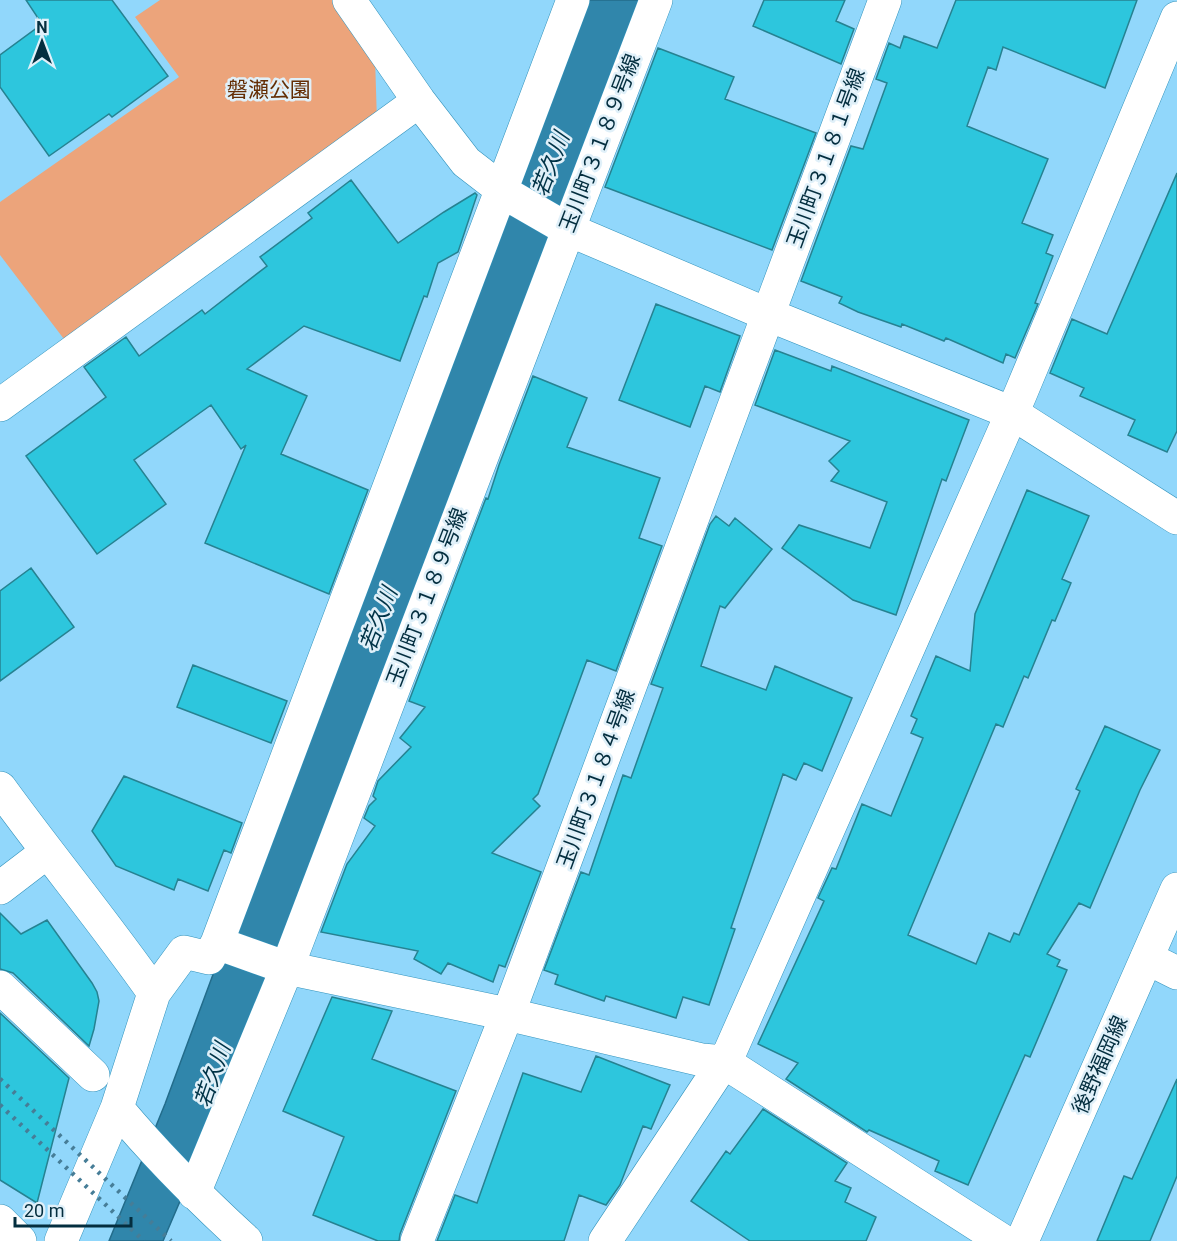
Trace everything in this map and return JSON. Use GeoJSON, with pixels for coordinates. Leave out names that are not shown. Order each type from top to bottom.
{"type":"FeatureCollection","features":[{"type":"Feature","properties":{"kind":"street"},"geometry":{"type":"LineString","coordinates":[[348,0],[418,101],[466,162],[506,193],[567,229],[768,315],[1012,413],[1177,518]]}},
{"type":"Feature","properties":{"kind":"street"},"geometry":{"type":"LineString","coordinates":[[61,1241],[117,1108],[154,993],[184,952],[209,958],[217,944],[506,193],[573,0]]}},
{"type":"Feature","properties":{"kind":"street","name":"玉川町３１８９号線"},"geometry":{"type":"LineString","coordinates":[[194,1193],[287,968],[656,0]]}},
{"type":"Feature","properties":{"kind":"street","name":"玉川町３１８１号線"},"geometry":{"type":"LineString","coordinates":[[768,315],[885,0]]}},
{"type":"Feature","properties":{"kind":"street"},"geometry":{"type":"LineString","coordinates":[[605,1241],[724,1062],[1012,413],[1177,18]]}},
{"type":"Feature","properties":{"kind":"street"},"geometry":{"type":"LineString","coordinates":[[0,405],[418,101]]}},
{"type":"Feature","properties":{"kind":"street","name":"玉川町３１８４号線"},"geometry":{"type":"LineString","coordinates":[[417,1241],[507,1014],[513,1004],[768,315]]}},
{"type":"Feature","properties":{"kind":"street"},"geometry":{"type":"LineString","coordinates":[[0,788],[119,943],[154,993]]}},
{"type":"Feature","properties":{"kind":"street"},"geometry":{"type":"LineString","coordinates":[[0,888],[47,852]]}},
{"type":"Feature","properties":{"kind":"street","name":"後野福岡線"},"geometry":{"type":"LineString","coordinates":[[1022,1241],[1177,889]]}},
{"type":"Feature","properties":{"kind":"street"},"geometry":{"type":"LineString","coordinates":[[217,944],[287,968],[724,1062],[1003,1241]]}},
{"type":"Feature","properties":{"kind":"street"},"geometry":{"type":"LineString","coordinates":[[1147,958],[1177,973]]}},
{"type":"Feature","properties":{"kind":"street"},"geometry":{"type":"LineString","coordinates":[[0,987],[93,1075]]}},
{"type":"Feature","properties":{"kind":"street"},"geometry":{"type":"LineString","coordinates":[[117,1108],[194,1193],[246,1241]]}},
{"type":"Feature","properties":{"kind":"street"},"geometry":{"type":"LineString","coordinates":[[0,1221],[21,1241]]}},
{"type":"Feature","properties":{"kind":"green space","name":"磐瀬公園"},"geometry":{"type":"Polygon","coordinates":[[[160,0],[333,0],[375,57],[377,122],[70,347],[0,255],[0,202],[179,77],[135,17],[160,0]]]}},
{"type":"Feature","properties":{"kind":"water","name":"若久川"},"geometry":{"type":"Polygon","coordinates":[[[582,0],[644,0],[201,1152],[163,1241],[109,1241],[165,1104],[274,810],[582,0]]]}},
{"type":"Feature","properties":{"kind":"building"},"geometry":{"type":"Polygon","coordinates":[[[26,0],[112,0],[168,76],[112,117],[109,114],[49,156],[0,87],[0,55],[42,24],[26,0]]]}},
{"type":"Feature","properties":{"kind":"building"},"geometry":{"type":"Polygon","coordinates":[[[764,0],[845,0],[836,21],[854,29],[841,64],[753,26],[764,0]]]}},
{"type":"Feature","properties":{"kind":"building"},"geometry":{"type":"Polygon","coordinates":[[[956,0],[1137,0],[1105,88],[1003,47],[996,70],[988,67],[967,126],[1048,159],[1022,223],[1053,235],[1046,253],[1053,256],[1035,303],[1038,304],[1015,358],[1006,354],[1003,363],[946,338],[944,341],[902,324],[901,327],[858,312],[839,303],[842,297],[801,281],[851,146],[863,149],[887,83],[876,79],[889,43],[900,48],[904,36],[937,48],[956,0]]]}},
{"type":"Feature","properties":{"kind":"building"},"geometry":{"type":"Polygon","coordinates":[[[658,48],[734,77],[725,99],[816,133],[772,250],[605,187],[658,48]]]}},
{"type":"Feature","properties":{"kind":"building"},"geometry":{"type":"Polygon","coordinates":[[[1177,173],[1177,431],[1167,452],[1128,435],[1135,420],[1080,396],[1084,388],[1050,373],[1072,319],[1107,334],[1177,173]]]}},
{"type":"Feature","properties":{"kind":"building"},"geometry":{"type":"Polygon","coordinates":[[[351,180],[398,243],[475,193],[477,195],[458,252],[438,263],[427,297],[424,296],[400,361],[304,326],[247,369],[307,396],[281,454],[368,490],[329,594],[205,543],[246,445],[241,449],[211,405],[134,460],[166,504],[97,554],[26,456],[106,397],[84,367],[126,337],[139,356],[202,310],[205,314],[267,266],[260,257],[312,218],[308,213],[351,180]]]}},
{"type":"Feature","properties":{"kind":"building"},"geometry":{"type":"Polygon","coordinates":[[[656,304],[740,336],[720,392],[705,386],[690,427],[619,400],[656,304]]]}},
{"type":"Feature","properties":{"kind":"building"},"geometry":{"type":"Polygon","coordinates":[[[775,350],[831,371],[832,366],[969,420],[946,481],[942,479],[896,615],[853,600],[782,548],[799,525],[870,548],[887,502],[831,481],[839,471],[829,461],[850,441],[755,405],[775,350]]]}},
{"type":"Feature","properties":{"kind":"building"},"geometry":{"type":"Polygon","coordinates":[[[533,376],[587,398],[567,447],[660,478],[639,538],[662,546],[616,671],[587,660],[538,794],[533,799],[540,806],[492,853],[541,872],[505,967],[499,965],[493,982],[448,963],[441,974],[414,959],[418,951],[321,932],[347,864],[375,826],[364,818],[369,806],[376,799],[373,796],[378,781],[411,747],[400,738],[425,707],[409,701],[486,498],[488,499],[533,376]]]}},
{"type":"Feature","properties":{"kind":"building"},"geometry":{"type":"Polygon","coordinates":[[[1027,490],[1089,516],[1062,579],[1071,583],[1055,621],[1052,620],[1028,678],[1024,676],[1003,727],[996,724],[908,935],[976,964],[989,933],[1010,942],[1014,933],[1019,935],[1080,791],[1076,789],[1105,726],[1160,750],[1140,790],[1090,908],[1079,903],[1047,954],[1060,960],[1057,966],[1067,970],[1030,1057],[1025,1055],[968,1185],[935,1171],[939,1161],[869,1130],[867,1132],[786,1079],[798,1063],[758,1044],[824,901],[818,898],[832,868],[836,869],[862,804],[891,816],[923,738],[911,733],[917,719],[911,716],[936,656],[970,671],[975,614],[1027,490]]]}},
{"type":"Feature","properties":{"kind":"building"},"geometry":{"type":"Polygon","coordinates":[[[716,516],[729,526],[735,518],[772,549],[725,608],[720,606],[701,666],[766,690],[775,666],[852,698],[822,771],[804,763],[796,780],[783,774],[731,928],[735,929],[709,1005],[683,997],[676,1018],[606,996],[604,1001],[555,984],[558,975],[544,970],[581,872],[589,875],[623,775],[631,778],[663,688],[651,684],[710,524],[716,516]]]}},
{"type":"Feature","properties":{"kind":"building"},"geometry":{"type":"Polygon","coordinates":[[[31,568],[74,627],[0,681],[0,591],[31,568]]]}},
{"type":"Feature","properties":{"kind":"building"},"geometry":{"type":"Polygon","coordinates":[[[193,665],[287,701],[271,743],[177,707],[193,665]]]}},
{"type":"Feature","properties":{"kind":"building"},"geometry":{"type":"Polygon","coordinates":[[[124,776],[242,823],[231,853],[224,850],[208,891],[178,879],[174,890],[116,866],[92,831],[124,776]]]}},
{"type":"Feature","properties":{"kind":"building"},"geometry":{"type":"Polygon","coordinates":[[[0,913],[21,934],[47,920],[92,983],[99,1001],[89,1046],[13,973],[0,969],[0,913]]]}},
{"type":"Feature","properties":{"kind":"building"},"geometry":{"type":"Polygon","coordinates":[[[332,997],[392,1011],[372,1059],[456,1091],[399,1241],[378,1241],[313,1215],[344,1137],[283,1111],[332,997]]]}},
{"type":"Feature","properties":{"kind":"building"},"geometry":{"type":"Polygon","coordinates":[[[0,1013],[69,1078],[37,1203],[0,1180],[0,1013]]]}},
{"type":"Feature","properties":{"kind":"building"},"geometry":{"type":"Polygon","coordinates":[[[596,1056],[670,1085],[651,1129],[643,1126],[620,1185],[606,1205],[579,1195],[564,1241],[437,1241],[455,1195],[477,1203],[523,1073],[581,1092],[596,1056]]]}},
{"type":"Feature","properties":{"kind":"building"},"geometry":{"type":"Polygon","coordinates":[[[1177,1079],[1177,1176],[1150,1241],[1097,1241],[1124,1176],[1132,1179],[1177,1079]]]}},
{"type":"Feature","properties":{"kind":"building"},"geometry":{"type":"Polygon","coordinates":[[[763,1109],[847,1163],[835,1181],[851,1188],[845,1202],[876,1217],[866,1241],[750,1241],[691,1201],[726,1151],[730,1154],[763,1109]]]}},
{"type":"Feature","properties":{"kind":"railway"},"geometry":{"type":"LineString","coordinates":[[0,1079],[171,1241]]}},
{"type":"Feature","properties":{"kind":"railway"},"geometry":{"type":"LineString","coordinates":[[0,1105],[144,1241]]}}]}
